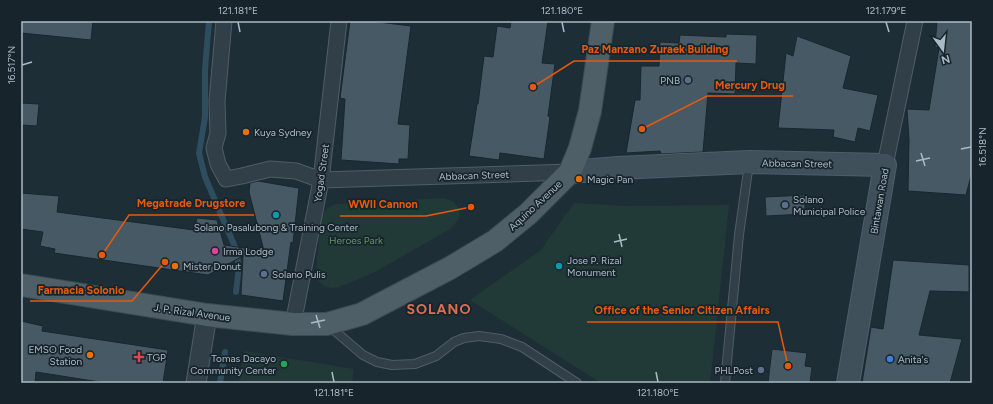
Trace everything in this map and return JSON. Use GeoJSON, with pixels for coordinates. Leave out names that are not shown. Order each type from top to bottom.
{"type":"FeatureCollection","features":[{"type":"Feature","properties":{"kind":"main road","name":"Aquino Avenue"},"geometry":{"type":"LineString","coordinates":[[293,324],[327,324],[362,314],[450,268],[495,241],[528,214],[570,172],[580,148],[590,111],[603,21]]}},
{"type":"Feature","properties":{"kind":"main road","name":"Abbacan Street"},"geometry":{"type":"LineString","coordinates":[[570,172],[618,168],[749,162],[885,165]]}},
{"type":"Feature","properties":{"kind":"main road","name":"Bintawan Road"},"geometry":{"type":"LineString","coordinates":[[848,383],[885,165]]}},
{"type":"Feature","properties":{"kind":"main road","name":"J. P. Rizal Avenue"},"geometry":{"type":"LineString","coordinates":[[21,286],[207,315],[293,324]]}},
{"type":"Feature","properties":{"kind":"street","name":"Abbacan Street"},"geometry":{"type":"LineString","coordinates":[[224,21],[217,101],[218,133],[214,148],[218,164],[226,179],[270,169],[296,171],[321,180],[570,172]]}},
{"type":"Feature","properties":{"kind":"street","name":"Yogad Street"},"geometry":{"type":"LineString","coordinates":[[293,324],[321,180],[339,21]]}},
{"type":"Feature","properties":{"kind":"street","name":"Bintawan Road"},"geometry":{"type":"LineString","coordinates":[[885,165],[915,21]]}},
{"type":"Feature","properties":{"kind":"street"},"geometry":{"type":"LineString","coordinates":[[196,383],[207,315]]}},
{"type":"Feature","properties":{"kind":"lane"},"geometry":{"type":"LineString","coordinates":[[726,383],[738,235],[749,162]]}},
{"type":"Feature","properties":{"kind":"lane"},"geometry":{"type":"LineString","coordinates":[[327,324],[363,355],[377,362],[392,365],[415,364],[436,356],[454,342],[464,338],[479,336],[501,339],[522,347],[577,383]]}},
{"type":"Feature","properties":{"kind":"green space","name":"Heroes Park"},"geometry":{"type":"Polygon","coordinates":[[[444,198],[454,202],[460,211],[459,219],[451,228],[373,273],[339,287],[331,288],[324,286],[318,281],[316,272],[321,217],[326,209],[335,204],[444,198]]]}},
{"type":"Feature","properties":{"kind":"green space"},"geometry":{"type":"Polygon","coordinates":[[[574,203],[626,206],[729,205],[710,383],[601,383],[470,300],[541,250],[574,203]]]}},
{"type":"Feature","properties":{"kind":"green space","name":"Tomas Dacayo Community Center"},"geometry":{"type":"Polygon","coordinates":[[[244,351],[354,369],[352,383],[239,383],[244,351]]]}},
{"type":"Feature","properties":{"kind":"building"},"geometry":{"type":"Polygon","coordinates":[[[21,21],[93,21],[91,40],[21,33],[21,21]]]}},
{"type":"Feature","properties":{"kind":"building"},"geometry":{"type":"Polygon","coordinates":[[[350,21],[370,21],[411,26],[398,124],[410,125],[408,159],[399,159],[399,164],[341,160],[345,99],[340,98],[350,21]]]}},
{"type":"Feature","properties":{"kind":"building"},"geometry":{"type":"Polygon","coordinates":[[[511,21],[548,21],[542,63],[555,64],[544,159],[500,153],[499,160],[469,156],[484,56],[493,57],[497,26],[510,28],[511,21]]]}},
{"type":"Feature","properties":{"kind":"building"},"geometry":{"type":"Polygon","coordinates":[[[937,21],[972,21],[972,172],[966,195],[908,191],[909,140],[907,109],[929,110],[939,48],[935,47],[937,21]]]}},
{"type":"Feature","properties":{"kind":"building"},"geometry":{"type":"Polygon","coordinates":[[[726,34],[757,35],[756,64],[736,63],[735,94],[708,93],[703,152],[661,154],[660,151],[626,153],[635,100],[640,100],[641,66],[659,66],[660,42],[679,43],[680,35],[726,37],[726,34]]]}},
{"type":"Feature","properties":{"kind":"building"},"geometry":{"type":"Polygon","coordinates":[[[797,36],[851,56],[843,88],[878,95],[870,131],[858,128],[855,142],[833,137],[834,130],[778,128],[786,53],[793,56],[797,36]]]}},
{"type":"Feature","properties":{"kind":"building"},"geometry":{"type":"Polygon","coordinates":[[[21,103],[39,104],[37,126],[21,125],[21,103]]]}},
{"type":"Feature","properties":{"kind":"building"},"geometry":{"type":"Polygon","coordinates":[[[258,181],[299,188],[293,243],[291,242],[283,301],[241,295],[243,256],[208,275],[54,253],[55,249],[40,246],[43,232],[21,229],[21,193],[59,196],[57,212],[194,230],[197,218],[217,220],[224,245],[264,251],[249,192],[250,183],[258,181]]]}},
{"type":"Feature","properties":{"kind":"building","name":"Solano Municipal Police"},"geometry":{"type":"Polygon","coordinates":[[[805,195],[805,214],[766,216],[765,197],[805,195]]]}},
{"type":"Feature","properties":{"kind":"building"},"geometry":{"type":"Polygon","coordinates":[[[893,260],[969,265],[969,292],[930,291],[919,335],[962,339],[950,383],[862,383],[871,327],[883,329],[893,260]]]}},
{"type":"Feature","properties":{"kind":"building"},"geometry":{"type":"Polygon","coordinates":[[[21,321],[43,326],[42,331],[168,350],[163,383],[106,383],[36,372],[35,383],[21,383],[21,321]]]}},
{"type":"Feature","properties":{"kind":"building"},"geometry":{"type":"Polygon","coordinates":[[[772,349],[807,353],[805,366],[812,367],[810,383],[768,383],[772,349]]]}},
{"type":"Feature","properties":{"kind":"waterway"},"geometry":{"type":"LineString","coordinates":[[209,21],[205,70],[205,117],[199,153],[205,177],[235,247],[239,266],[236,292]]}},
{"type":"Feature","properties":{"kind":"waterway"},"geometry":{"type":"LineString","coordinates":[[220,383],[225,352]]}},
{"type":"Feature","properties":{"kind":"place","name":"PNB"},"geometry":{"type":"Point","coordinates":[688,80]}},
{"type":"Feature","properties":{"kind":"place","name":"Paz Manzano Zuraek Building"},"geometry":{"type":"Point","coordinates":[533,87]}},
{"type":"Feature","properties":{"kind":"place","name":"Mercury Drug"},"geometry":{"type":"Point","coordinates":[642,129]}},
{"type":"Feature","properties":{"kind":"place","name":"Kuya Sydney"},"geometry":{"type":"Point","coordinates":[246,132]}},
{"type":"Feature","properties":{"kind":"place","name":"Magic Pan"},"geometry":{"type":"Point","coordinates":[579,179]}},
{"type":"Feature","properties":{"kind":"place","name":"Solano Municipal Police"},"geometry":{"type":"Point","coordinates":[785,205]}},
{"type":"Feature","properties":{"kind":"place","name":"WWII Cannon"},"geometry":{"type":"Point","coordinates":[471,207]}},
{"type":"Feature","properties":{"kind":"place","name":"Solano Pasalubong & Training Center"},"geometry":{"type":"Point","coordinates":[276,215]}},
{"type":"Feature","properties":{"kind":"place","name":"Irma Lodge"},"geometry":{"type":"Point","coordinates":[215,251]}},
{"type":"Feature","properties":{"kind":"place","name":"Megatrade Drugstore"},"geometry":{"type":"Point","coordinates":[102,255]}},
{"type":"Feature","properties":{"kind":"place","name":"Farmacia Solonio"},"geometry":{"type":"Point","coordinates":[165,262]}},
{"type":"Feature","properties":{"kind":"place","name":"Mister Donut"},"geometry":{"type":"Point","coordinates":[175,266]}},
{"type":"Feature","properties":{"kind":"place","name":"Jose P. Rizal Monument"},"geometry":{"type":"Point","coordinates":[559,266]}},
{"type":"Feature","properties":{"kind":"place","name":"Solano Pulis"},"geometry":{"type":"Point","coordinates":[264,274]}},
{"type":"Feature","properties":{"kind":"place","name":"EMSO Food Station"},"geometry":{"type":"Point","coordinates":[90,355]}},
{"type":"Feature","properties":{"kind":"place","name":"TGP"},"geometry":{"type":"Point","coordinates":[139,357]}},
{"type":"Feature","properties":{"kind":"place","name":"Anita's"},"geometry":{"type":"Point","coordinates":[890,359]}},
{"type":"Feature","properties":{"kind":"place","name":"Tomas Dacayo Community Center"},"geometry":{"type":"Point","coordinates":[284,364]}},
{"type":"Feature","properties":{"kind":"place","name":"Office of the Senior Citizen Affairs"},"geometry":{"type":"Point","coordinates":[788,366]}},
{"type":"Feature","properties":{"kind":"place","name":"PHLPost"},"geometry":{"type":"Point","coordinates":[761,370]}},
{"type":"Feature","properties":{"kind":"district","name":"SOLANO"},"geometry":{"type":"Point","coordinates":[439,309]}}]}
